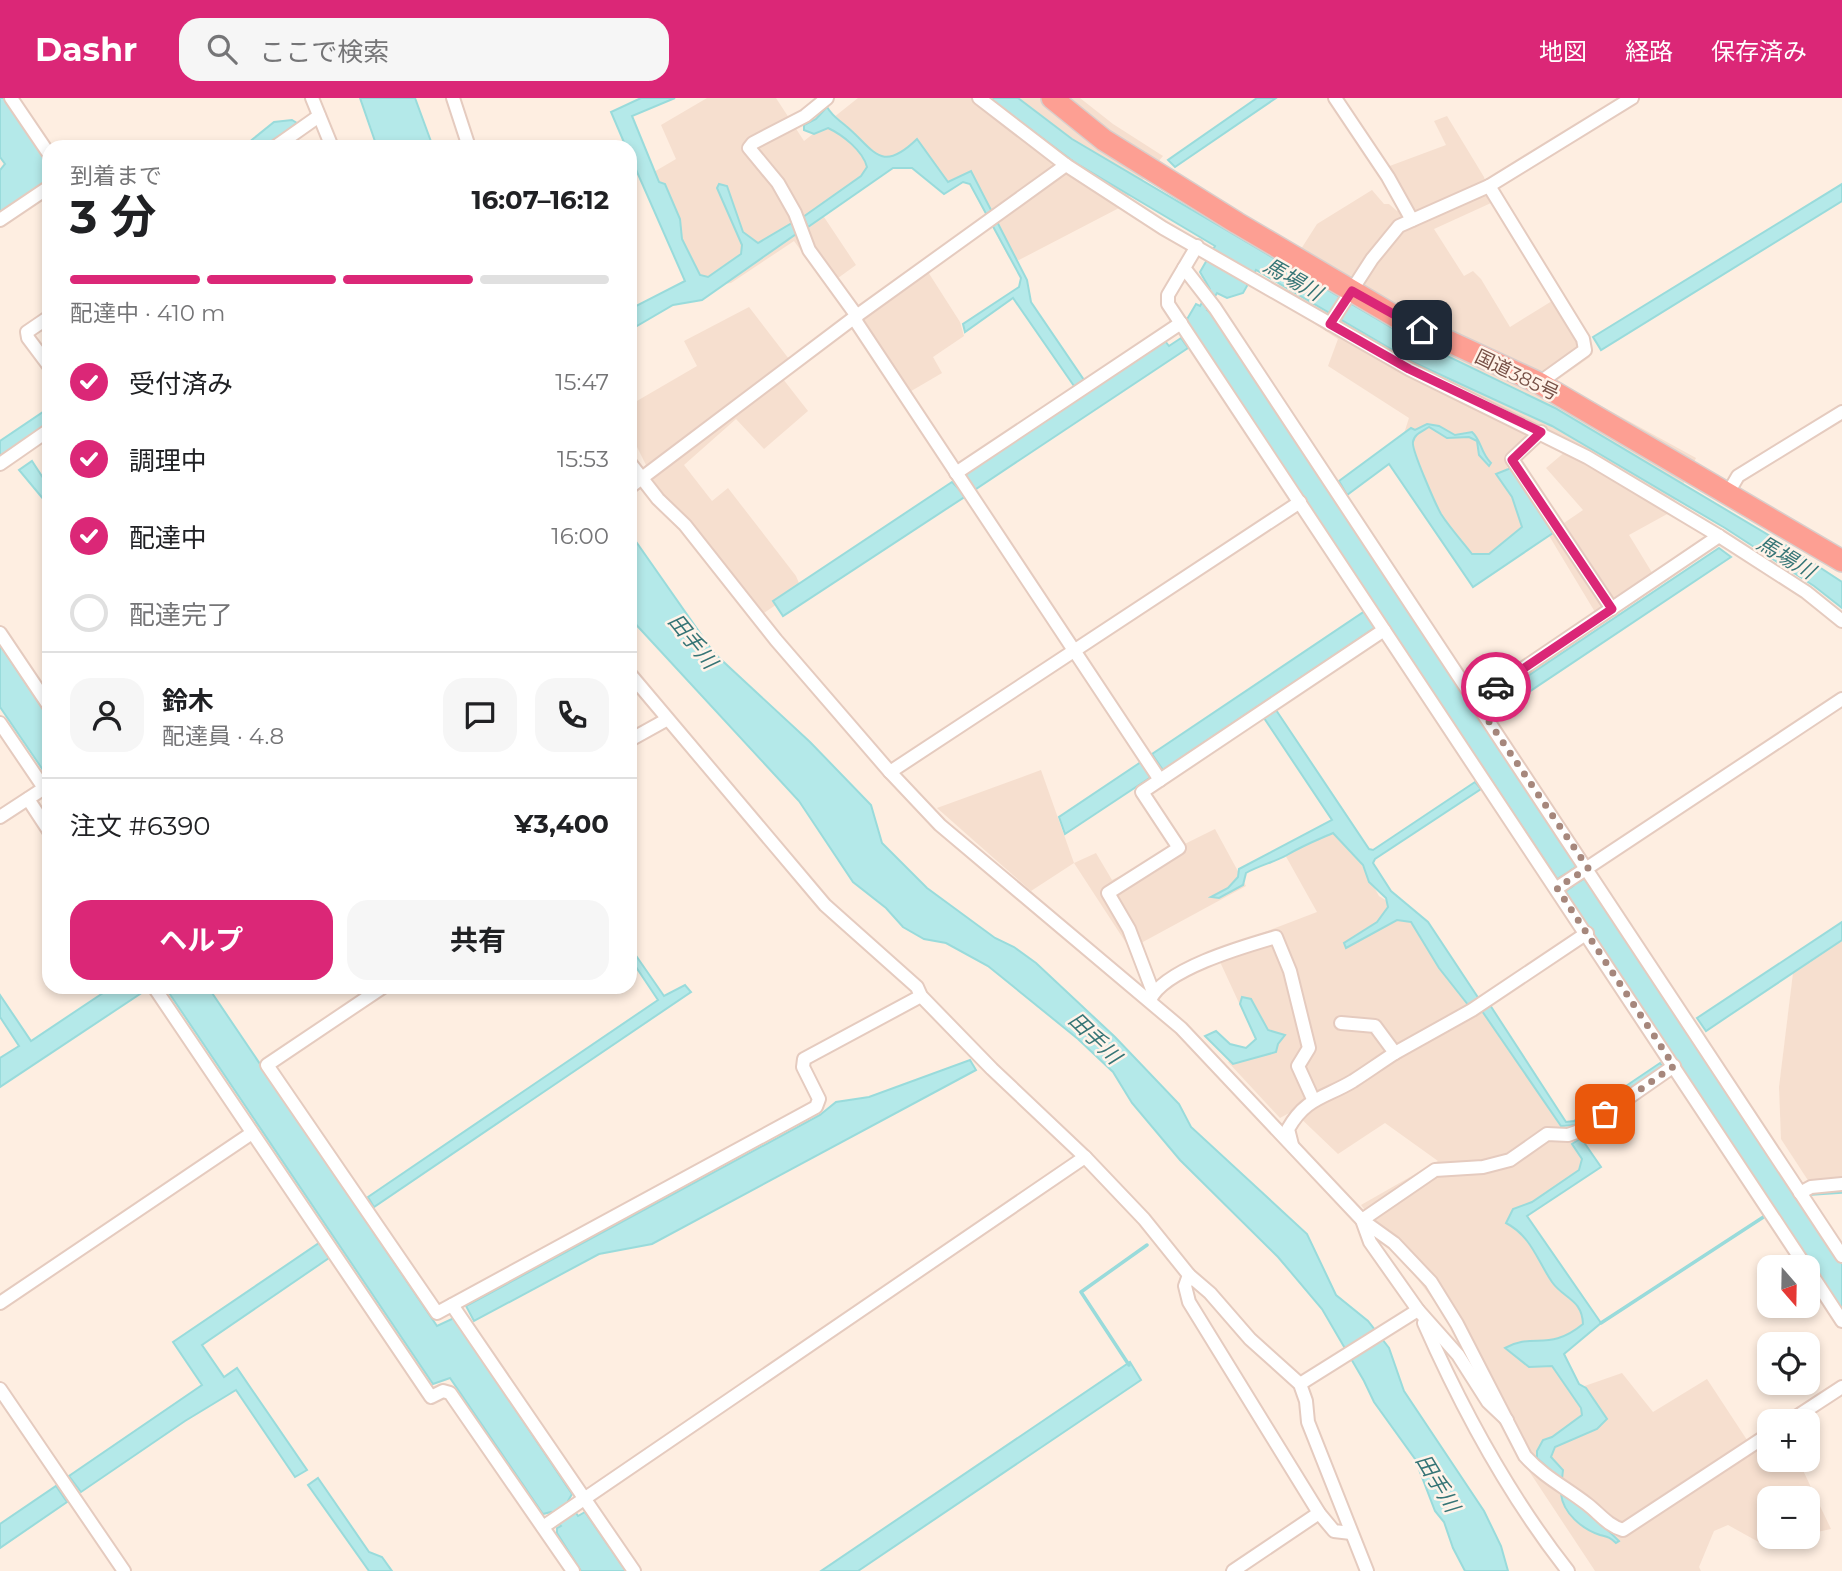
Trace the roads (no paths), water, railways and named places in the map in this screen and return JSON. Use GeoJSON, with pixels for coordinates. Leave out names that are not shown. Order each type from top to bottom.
{"type":"FeatureCollection","features":[{"type":"Feature","properties":{"kind":"highway","name":"国道385号"},"geometry":{"type":"LineString","coordinates":[[1052,98],[1104,140],[1349,294],[1539,383],[1842,561]]}},
{"type":"Feature","properties":{"kind":"street"},"geometry":{"type":"LineString","coordinates":[[11,98],[42,144]]}},
{"type":"Feature","properties":{"kind":"street"},"geometry":{"type":"LineString","coordinates":[[312,98],[329,140]]}},
{"type":"Feature","properties":{"kind":"street"},"geometry":{"type":"LineString","coordinates":[[453,98],[467,140]]}},
{"type":"Feature","properties":{"kind":"street"},"geometry":{"type":"LineString","coordinates":[[827,98],[805,116],[753,143],[749,148],[778,183],[795,213],[809,250],[1160,780]]}},
{"type":"Feature","properties":{"kind":"street"},"geometry":{"type":"LineString","coordinates":[[979,98],[1066,166],[1202,249],[1409,369],[1541,432],[1719,536],[1806,592],[1842,621]]}},
{"type":"Feature","properties":{"kind":"street"},"geometry":{"type":"LineString","coordinates":[[1335,98],[1388,177],[1412,220]]}},
{"type":"Feature","properties":{"kind":"street"},"geometry":{"type":"LineString","coordinates":[[1332,322],[1372,259],[1399,226],[1489,186],[1632,98]]}},
{"type":"Feature","properties":{"kind":"street"},"geometry":{"type":"LineString","coordinates":[[285,140],[319,116]]}},
{"type":"Feature","properties":{"kind":"street"},"geometry":{"type":"LineString","coordinates":[[637,482],[855,317],[1066,166]]}},
{"type":"Feature","properties":{"kind":"street"},"geometry":{"type":"LineString","coordinates":[[1489,186],[1583,340],[1585,350],[1539,383]]}},
{"type":"Feature","properties":{"kind":"street"},"geometry":{"type":"LineString","coordinates":[[0,220],[42,192]]}},
{"type":"Feature","properties":{"kind":"street"},"geometry":{"type":"LineString","coordinates":[[1202,249],[1184,268],[1168,295],[1168,304],[1384,630],[1572,878],[1842,1255]]}},
{"type":"Feature","properties":{"kind":"street"},"geometry":{"type":"LineString","coordinates":[[1184,268],[1475,701],[1572,878],[1587,933],[1798,1255]]}},
{"type":"Feature","properties":{"kind":"street"},"geometry":{"type":"LineString","coordinates":[[42,322],[27,332],[28,338],[42,357]]}},
{"type":"Feature","properties":{"kind":"street"},"geometry":{"type":"LineString","coordinates":[[956,473],[1181,323]]}},
{"type":"Feature","properties":{"kind":"street"},"geometry":{"type":"LineString","coordinates":[[1728,493],[1738,475],[1842,412]]}},
{"type":"Feature","properties":{"kind":"street"},"geometry":{"type":"LineString","coordinates":[[1541,432],[1512,460],[1612,609]]}},
{"type":"Feature","properties":{"kind":"street"},"geometry":{"type":"LineString","coordinates":[[0,464],[42,435]]}},
{"type":"Feature","properties":{"kind":"street"},"geometry":{"type":"LineString","coordinates":[[637,486],[685,525],[776,640],[890,772],[940,825],[984,864],[1152,996],[1362,1220],[1394,1243],[1431,1282],[1457,1324],[1525,1455],[1541,1474],[1587,1504],[1610,1526],[1623,1530],[1757,1442]]}},
{"type":"Feature","properties":{"kind":"street"},"geometry":{"type":"LineString","coordinates":[[890,772],[1300,502]]}},
{"type":"Feature","properties":{"kind":"street"},"geometry":{"type":"LineString","coordinates":[[1475,701],[1719,536]]}},
{"type":"Feature","properties":{"kind":"street"},"geometry":{"type":"LineString","coordinates":[[1152,996],[1129,929],[1108,893],[1179,848],[1142,792],[1384,630]]}},
{"type":"Feature","properties":{"kind":"street"},"geometry":{"type":"LineString","coordinates":[[0,633],[42,696]]}},
{"type":"Feature","properties":{"kind":"street"},"geometry":{"type":"LineString","coordinates":[[637,683],[825,905],[917,987],[921,996],[982,1060],[1086,1157],[1144,1219],[1189,1275],[1210,1293],[1250,1339],[1300,1384],[1306,1401],[1308,1422],[1367,1571]]}},
{"type":"Feature","properties":{"kind":"street"},"geometry":{"type":"LineString","coordinates":[[1572,878],[1842,699]]}},
{"type":"Feature","properties":{"kind":"street"},"geometry":{"type":"LineString","coordinates":[[637,736],[666,720]]}},
{"type":"Feature","properties":{"kind":"street"},"geometry":{"type":"LineString","coordinates":[[0,723],[42,781]]}},
{"type":"Feature","properties":{"kind":"street"},"geometry":{"type":"LineString","coordinates":[[0,817],[42,789]]}},
{"type":"Feature","properties":{"kind":"street"},"geometry":{"type":"LineString","coordinates":[[28,799],[42,820]]}},
{"type":"Feature","properties":{"kind":"street"},"geometry":{"type":"LineString","coordinates":[[1292,1146],[1288,1129],[1297,1112],[1313,1099],[1350,1082],[1472,1010],[1587,933]]}},
{"type":"Feature","properties":{"kind":"street"},"geometry":{"type":"LineString","coordinates":[[1152,996],[1188,968],[1276,937],[1290,971],[1308,1048],[1298,1066],[1313,1099]]}},
{"type":"Feature","properties":{"kind":"street"},"geometry":{"type":"LineString","coordinates":[[159,994],[431,1397],[443,1391],[450,1392],[548,1524],[573,1571]]}},
{"type":"Feature","properties":{"kind":"street"},"geometry":{"type":"LineString","coordinates":[[373,994],[267,1065],[437,1313],[816,1107],[819,1099],[803,1067],[804,1059],[921,996]]}},
{"type":"Feature","properties":{"kind":"street"},"geometry":{"type":"LineString","coordinates":[[1342,1024],[1375,1026],[1395,1054]]}},
{"type":"Feature","properties":{"kind":"street"},"geometry":{"type":"LineString","coordinates":[[1362,1220],[1435,1170],[1483,1167],[1510,1160],[1547,1134],[1568,1135],[1582,1129],[1674,1066]]}},
{"type":"Feature","properties":{"kind":"street"},"geometry":{"type":"LineString","coordinates":[[0,1303],[252,1133]]}},
{"type":"Feature","properties":{"kind":"street"},"geometry":{"type":"LineString","coordinates":[[548,1524],[1086,1157]]}},
{"type":"Feature","properties":{"kind":"street"},"geometry":{"type":"LineString","coordinates":[[1800,1193],[1811,1186],[1842,1184]]}},
{"type":"Feature","properties":{"kind":"street"},"geometry":{"type":"LineString","coordinates":[[1362,1220],[1370,1242],[1537,1532],[1567,1571]]}},
{"type":"Feature","properties":{"kind":"street"},"geometry":{"type":"LineString","coordinates":[[1189,1275],[1185,1286],[1189,1302],[1319,1513],[1334,1531],[1350,1533]]}},
{"type":"Feature","properties":{"kind":"street"},"geometry":{"type":"LineString","coordinates":[[1820,1288],[1842,1321]]}},
{"type":"Feature","properties":{"kind":"street"},"geometry":{"type":"LineString","coordinates":[[452,1305],[579,1502],[634,1571]]}},
{"type":"Feature","properties":{"kind":"street"},"geometry":{"type":"LineString","coordinates":[[1300,1384],[1413,1313]]}},
{"type":"Feature","properties":{"kind":"street"},"geometry":{"type":"LineString","coordinates":[[1413,1313],[1458,1355],[1488,1402],[1507,1420]]}},
{"type":"Feature","properties":{"kind":"street"},"geometry":{"type":"LineString","coordinates":[[1808,1409],[1842,1387]]}},
{"type":"Feature","properties":{"kind":"street"},"geometry":{"type":"LineString","coordinates":[[0,1389],[124,1571]]}},
{"type":"Feature","properties":{"kind":"street"},"geometry":{"type":"LineString","coordinates":[[1233,1571],[1319,1513]]}},
{"type":"Feature","properties":{"kind":"water"},"geometry":{"type":"Polygon","coordinates":[[[0,98],[6,98],[42,152],[42,186],[0,215],[0,170],[5,164],[0,157],[0,98]]]}},
{"type":"Feature","properties":{"kind":"water"},"geometry":{"type":"Polygon","coordinates":[[[360,98],[415,98],[430,140],[375,140],[360,98]]]}},
{"type":"Feature","properties":{"kind":"water"},"geometry":{"type":"Polygon","coordinates":[[[641,98],[675,98],[632,116],[659,182],[665,184],[680,219],[682,239],[700,275],[708,277],[741,254],[742,245],[717,188],[719,184],[727,186],[743,232],[758,243],[792,223],[796,234],[702,300],[673,305],[637,326],[637,305],[685,281],[637,172],[637,140],[623,140],[611,112],[641,98]]]}},
{"type":"Feature","properties":{"kind":"water","name":"馬場川"},"geometry":{"type":"Polygon","coordinates":[[[989,98],[1018,98],[1072,139],[1406,336],[1555,408],[1787,546],[1842,582],[1842,608],[1814,586],[1725,528],[1552,426],[1415,363],[1256,270],[1243,293],[1227,298],[1217,293],[1207,310],[1579,865],[1571,870],[1579,882],[1587,877],[1842,1264],[1842,1312],[1820,1279],[1820,1255],[1804,1255],[1565,892],[1573,886],[1565,874],[1557,879],[1186,321],[1196,304],[1200,306],[1210,289],[1200,272],[1215,246],[1074,162],[989,98]]]}},
{"type":"Feature","properties":{"kind":"water"},"geometry":{"type":"Polygon","coordinates":[[[1257,98],[1276,98],[1175,167],[1168,160],[1257,98]]]}},
{"type":"Feature","properties":{"kind":"water"},"geometry":{"type":"Polygon","coordinates":[[[827,107],[878,155],[894,155],[917,139],[948,182],[971,171],[1027,280],[1031,302],[1084,380],[1074,386],[1013,298],[965,332],[963,324],[1019,287],[1021,278],[970,184],[963,182],[944,194],[912,168],[893,168],[808,227],[803,217],[861,176],[867,167],[857,149],[834,131],[828,128],[814,134],[804,130],[804,125],[816,119],[827,107]]]}},
{"type":"Feature","properties":{"kind":"water"},"geometry":{"type":"Polygon","coordinates":[[[292,120],[297,123],[274,140],[252,140],[274,122],[292,120]]]}},
{"type":"Feature","properties":{"kind":"water"},"geometry":{"type":"Polygon","coordinates":[[[1842,184],[1842,201],[1601,350],[1593,337],[1842,184]]]}},
{"type":"Feature","properties":{"kind":"water"},"geometry":{"type":"Polygon","coordinates":[[[1181,338],[1188,348],[973,491],[964,473],[1165,341],[1169,346],[1181,338]]]}},
{"type":"Feature","properties":{"kind":"water"},"geometry":{"type":"Polygon","coordinates":[[[42,413],[42,428],[0,457],[0,441],[42,413]]]}},
{"type":"Feature","properties":{"kind":"water"},"geometry":{"type":"Polygon","coordinates":[[[1427,424],[1439,426],[1455,435],[1472,432],[1491,463],[1489,466],[1479,455],[1477,441],[1469,437],[1447,438],[1429,427],[1419,433],[1413,442],[1429,489],[1441,514],[1472,554],[1489,554],[1522,527],[1512,497],[1496,474],[1511,468],[1553,533],[1473,587],[1389,464],[1347,495],[1339,481],[1411,428],[1415,430],[1427,424]]]}},
{"type":"Feature","properties":{"kind":"water"},"geometry":{"type":"Polygon","coordinates":[[[32,461],[42,476],[42,498],[19,470],[32,461]]]}},
{"type":"Feature","properties":{"kind":"water"},"geometry":{"type":"Polygon","coordinates":[[[952,482],[966,496],[783,616],[773,601],[952,482]]]}},
{"type":"Feature","properties":{"kind":"water","name":"田手川"},"geometry":{"type":"Polygon","coordinates":[[[637,543],[714,653],[810,742],[871,805],[882,843],[927,888],[995,938],[1014,947],[1036,963],[1115,1037],[1179,1104],[1191,1127],[1307,1234],[1336,1295],[1368,1321],[1389,1348],[1404,1391],[1484,1511],[1501,1546],[1508,1571],[1465,1571],[1444,1522],[1435,1511],[1415,1459],[1374,1402],[1322,1309],[1278,1257],[1180,1160],[1132,1103],[1113,1072],[1078,1039],[988,966],[946,943],[924,939],[903,927],[886,908],[853,882],[799,801],[637,626],[637,543]]]}},
{"type":"Feature","properties":{"kind":"water"},"geometry":{"type":"Polygon","coordinates":[[[1719,548],[1731,557],[1493,716],[1486,704],[1719,548]]]}},
{"type":"Feature","properties":{"kind":"water"},"geometry":{"type":"Polygon","coordinates":[[[1365,611],[1376,627],[1163,770],[1152,754],[1365,611]]]}},
{"type":"Feature","properties":{"kind":"water"},"geometry":{"type":"Polygon","coordinates":[[[0,645],[42,708],[42,769],[0,707],[0,645]]]}},
{"type":"Feature","properties":{"kind":"water"},"geometry":{"type":"Polygon","coordinates":[[[1276,710],[1369,849],[1373,850],[1475,782],[1481,789],[1375,859],[1373,863],[1391,891],[1428,922],[1479,999],[1469,1006],[1439,968],[1411,922],[1397,920],[1346,948],[1344,943],[1377,922],[1388,907],[1386,898],[1369,882],[1363,865],[1333,833],[1251,870],[1246,873],[1243,885],[1219,898],[1211,897],[1228,888],[1238,877],[1239,869],[1332,820],[1264,718],[1276,710]]]}},
{"type":"Feature","properties":{"kind":"water"},"geometry":{"type":"Polygon","coordinates":[[[1141,762],[1151,777],[1065,834],[1059,817],[1141,762]]]}},
{"type":"Feature","properties":{"kind":"water"},"geometry":{"type":"Polygon","coordinates":[[[1842,922],[1842,940],[1706,1031],[1697,1018],[1842,922]]]}},
{"type":"Feature","properties":{"kind":"water"},"geometry":{"type":"Polygon","coordinates":[[[637,957],[664,996],[685,985],[691,992],[374,1207],[368,1197],[658,1000],[637,968],[637,957]]]}},
{"type":"Feature","properties":{"kind":"water"},"geometry":{"type":"Polygon","coordinates":[[[102,994],[140,994],[0,1087],[0,1058],[19,1046],[0,1017],[0,995],[31,1041],[102,994]]]}},
{"type":"Feature","properties":{"kind":"water"},"geometry":{"type":"Polygon","coordinates":[[[170,994],[213,994],[437,1326],[454,1318],[572,1494],[568,1501],[578,1516],[585,1512],[626,1571],[581,1571],[557,1533],[557,1528],[561,1526],[551,1512],[543,1514],[450,1378],[433,1384],[170,994]]]}},
{"type":"Feature","properties":{"kind":"water"},"geometry":{"type":"Polygon","coordinates":[[[1242,997],[1251,999],[1268,1030],[1285,1035],[1276,1052],[1233,1064],[1205,1036],[1216,1031],[1230,1044],[1246,1048],[1256,1039],[1240,1004],[1242,997]]]}},
{"type":"Feature","properties":{"kind":"water"},"geometry":{"type":"Polygon","coordinates":[[[1490,1005],[1566,1122],[1574,1121],[1660,1063],[1663,1067],[1576,1125],[1561,1126],[1482,1011],[1490,1005]]]}},
{"type":"Feature","properties":{"kind":"water"},"geometry":{"type":"Polygon","coordinates":[[[970,1060],[976,1070],[652,1244],[599,1254],[474,1321],[466,1306],[820,1115],[836,1102],[869,1097],[970,1060]]]}},
{"type":"Feature","properties":{"kind":"water"},"geometry":{"type":"Polygon","coordinates":[[[1581,1138],[1601,1167],[1527,1216],[1601,1323],[1564,1354],[1579,1384],[1586,1388],[1607,1419],[1597,1429],[1555,1447],[1551,1457],[1563,1470],[1562,1479],[1537,1458],[1537,1451],[1543,1440],[1552,1437],[1582,1415],[1581,1408],[1552,1366],[1529,1367],[1505,1348],[1525,1341],[1561,1337],[1583,1324],[1582,1316],[1576,1304],[1552,1282],[1528,1242],[1506,1223],[1513,1209],[1532,1202],[1579,1170],[1582,1159],[1572,1144],[1581,1138]]]}},
{"type":"Feature","properties":{"kind":"water"},"geometry":{"type":"Polygon","coordinates":[[[319,1243],[329,1258],[202,1345],[224,1377],[237,1368],[307,1470],[295,1477],[236,1390],[185,1421],[81,1492],[69,1476],[202,1385],[173,1342],[319,1243]]]}},
{"type":"Feature","properties":{"kind":"water"},"geometry":{"type":"Polygon","coordinates":[[[1130,1362],[1141,1380],[858,1571],[821,1571],[1130,1362]]]}},
{"type":"Feature","properties":{"kind":"water"},"geometry":{"type":"Polygon","coordinates":[[[318,1478],[369,1552],[382,1557],[392,1571],[369,1571],[308,1485],[318,1478]]]}},
{"type":"Feature","properties":{"kind":"water"},"geometry":{"type":"Polygon","coordinates":[[[56,1486],[67,1502],[0,1548],[0,1524],[56,1486]]]}},
{"type":"Feature","properties":{"kind":"water"},"geometry":{"type":"Polygon","coordinates":[[[1561,1494],[1590,1513],[1619,1541],[1616,1543],[1580,1524],[1565,1508],[1561,1494]]]}},
{"type":"Feature","properties":{"kind":"waterway"},"geometry":{"type":"LineString","coordinates":[[1812,1194],[1842,1192]]}},
{"type":"Feature","properties":{"kind":"waterway"},"geometry":{"type":"LineString","coordinates":[[1601,1323],[1765,1216]]}},
{"type":"Feature","properties":{"kind":"waterway"},"geometry":{"type":"LineString","coordinates":[[1129,1365],[1081,1292],[1147,1245]]}}]}
